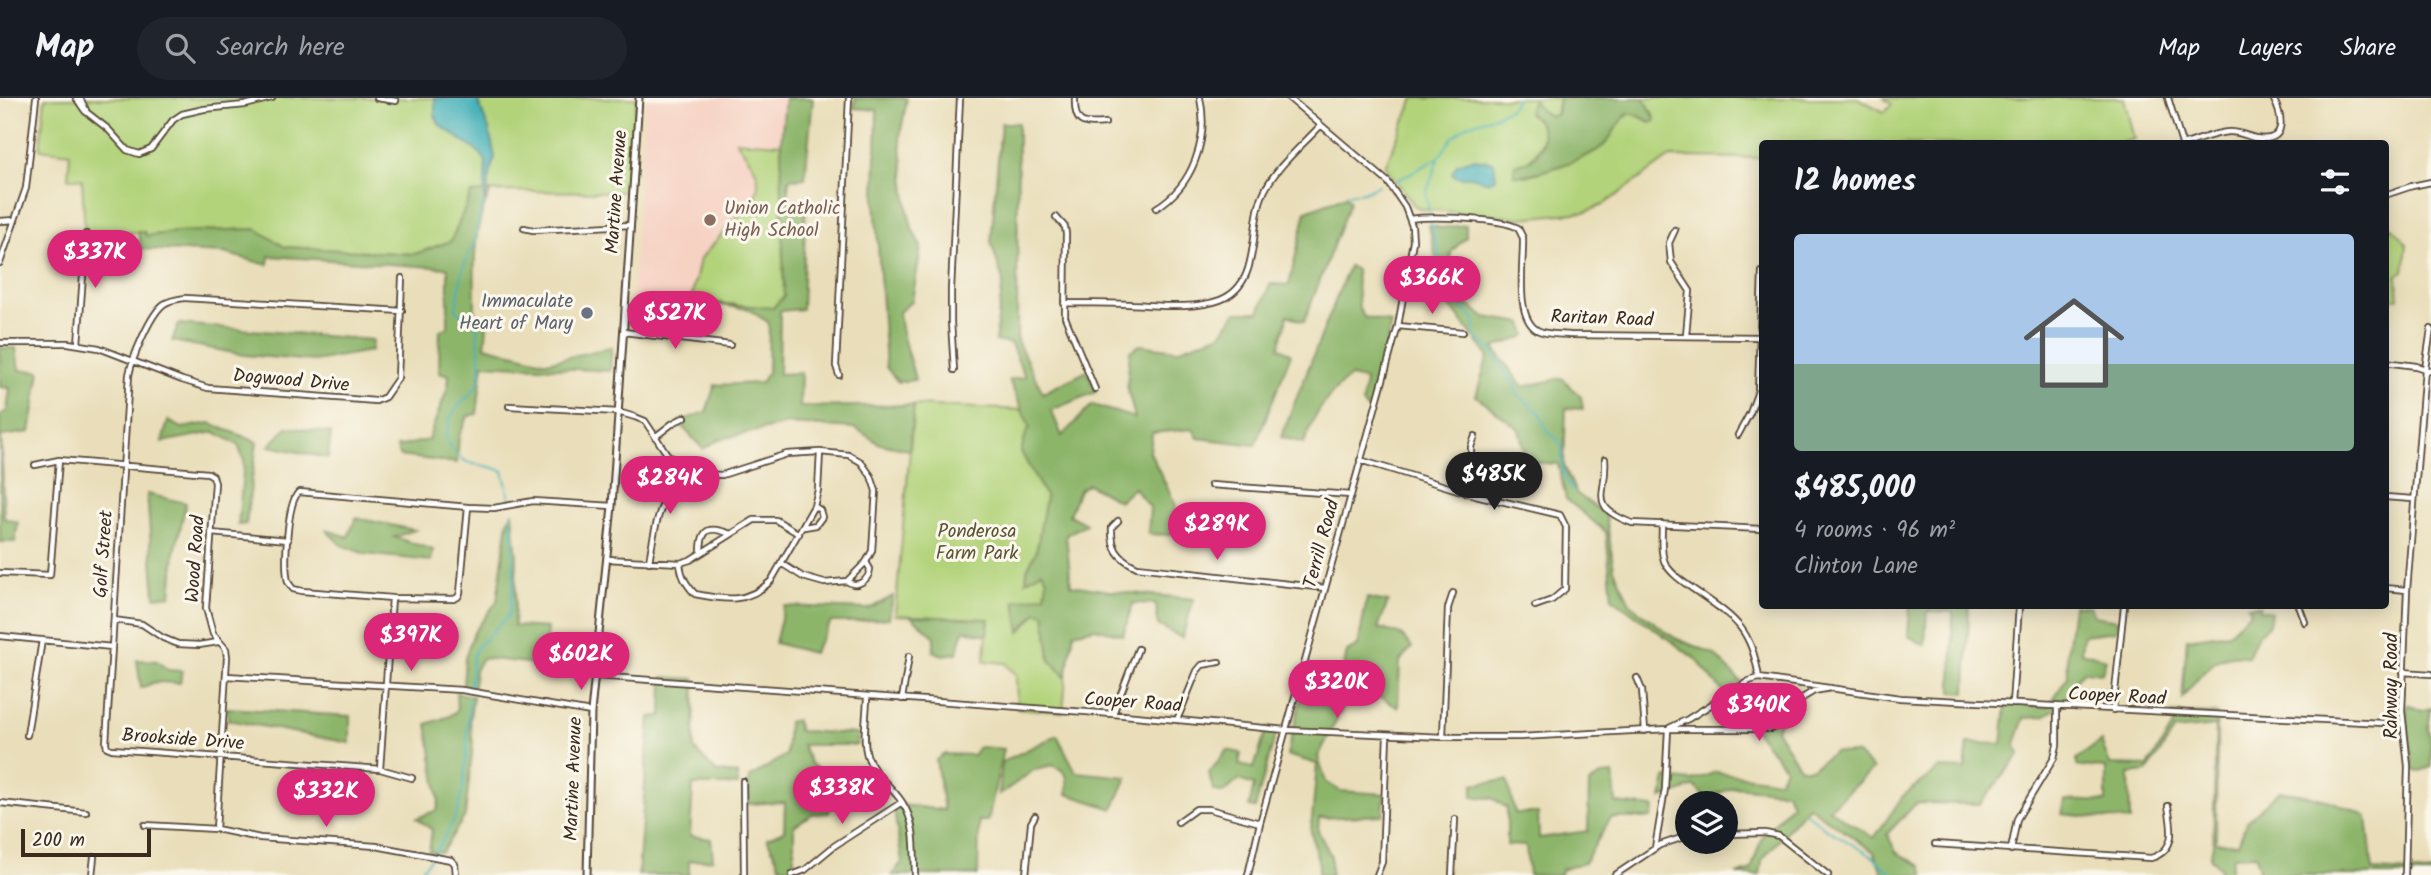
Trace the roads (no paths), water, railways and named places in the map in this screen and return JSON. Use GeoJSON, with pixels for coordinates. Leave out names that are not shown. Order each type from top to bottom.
{"type":"FeatureCollection","features":[{"type":"Feature","properties":{"kind":"main road","name":"Martine Avenue"},"geometry":{"type":"LineString","coordinates":[[587,875],[592,712],[612,506],[639,98]]}},
{"type":"Feature","properties":{"kind":"street"},"geometry":{"type":"LineString","coordinates":[[0,263],[26,188],[36,98]]}},
{"type":"Feature","properties":{"kind":"street"},"geometry":{"type":"LineString","coordinates":[[78,98],[88,114],[108,129],[127,150],[139,154],[152,149],[173,120],[182,114],[252,104],[272,98]]}},
{"type":"Feature","properties":{"kind":"street"},"geometry":{"type":"LineString","coordinates":[[377,98],[396,102]]}},
{"type":"Feature","properties":{"kind":"street"},"geometry":{"type":"LineString","coordinates":[[839,374],[836,366],[849,98]]}},
{"type":"Feature","properties":{"kind":"street"},"geometry":{"type":"LineString","coordinates":[[954,370],[951,290],[960,98]]}},
{"type":"Feature","properties":{"kind":"street"},"geometry":{"type":"LineString","coordinates":[[1075,98],[1075,113],[1079,120],[1086,124],[1105,123]]}},
{"type":"Feature","properties":{"kind":"street"},"geometry":{"type":"LineString","coordinates":[[1156,208],[1178,193],[1197,155],[1204,125],[1200,98]]}},
{"type":"Feature","properties":{"kind":"street"},"geometry":{"type":"LineString","coordinates":[[1289,98],[1388,182],[1401,198],[1410,219]]}},
{"type":"Feature","properties":{"kind":"street"},"geometry":{"type":"LineString","coordinates":[[2168,98],[2182,140]]}},
{"type":"Feature","properties":{"kind":"street"},"geometry":{"type":"LineString","coordinates":[[2199,140],[2230,132],[2260,138],[2274,135],[2280,129],[2282,121],[2273,98]]}},
{"type":"Feature","properties":{"kind":"street"},"geometry":{"type":"LineString","coordinates":[[1064,303],[1205,304],[1228,296],[1247,274],[1259,206],[1266,187],[1321,125]]}},
{"type":"Feature","properties":{"kind":"street"},"geometry":{"type":"LineString","coordinates":[[2389,194],[2431,182]]}},
{"type":"Feature","properties":{"kind":"street"},"geometry":{"type":"LineString","coordinates":[[1056,217],[1065,227],[1066,234],[1064,303],[1068,327],[1095,389]]}},
{"type":"Feature","properties":{"kind":"street","name":"Raritan Road"},"geometry":{"type":"LineString","coordinates":[[1410,219],[1433,217],[1507,223],[1518,228],[1523,246],[1522,304],[1528,320],[1538,330],[1570,335],[1759,337]]}},
{"type":"Feature","properties":{"kind":"street","name":"Terrill Road"},"geometry":{"type":"LineString","coordinates":[[1248,875],[1259,823],[1398,326],[1412,254],[1410,219]]}},
{"type":"Feature","properties":{"kind":"street"},"geometry":{"type":"LineString","coordinates":[[0,221],[15,220]]}},
{"type":"Feature","properties":{"kind":"street"},"geometry":{"type":"LineString","coordinates":[[524,228],[533,230],[631,225]]}},
{"type":"Feature","properties":{"kind":"street"},"geometry":{"type":"LineString","coordinates":[[1675,230],[1669,243],[1671,262],[1690,291],[1686,335]]}},
{"type":"Feature","properties":{"kind":"street"},"geometry":{"type":"LineString","coordinates":[[79,344],[86,234]]}},
{"type":"Feature","properties":{"kind":"street","name":"Dogwood Drive"},"geometry":{"type":"LineString","coordinates":[[0,343],[79,344],[99,348],[208,388],[376,401],[385,397],[398,379],[402,278]]}},
{"type":"Feature","properties":{"kind":"street"},"geometry":{"type":"LineString","coordinates":[[132,362],[155,314],[165,303],[177,299],[402,311]]}},
{"type":"Feature","properties":{"kind":"street"},"geometry":{"type":"LineString","coordinates":[[1398,326],[1463,332]]}},
{"type":"Feature","properties":{"kind":"street","name":"Rahway Road"},"geometry":{"type":"LineString","coordinates":[[2405,875],[2408,766],[2402,724],[2403,672],[2413,499],[2431,329]]}},
{"type":"Feature","properties":{"kind":"street"},"geometry":{"type":"LineString","coordinates":[[624,332],[730,345]]}},
{"type":"Feature","properties":{"kind":"street","name":"Golf Street"},"geometry":{"type":"LineString","coordinates":[[107,747],[132,362]]}},
{"type":"Feature","properties":{"kind":"street"},"geometry":{"type":"LineString","coordinates":[[2389,363],[2431,371]]}},
{"type":"Feature","properties":{"kind":"street"},"geometry":{"type":"LineString","coordinates":[[1738,435],[1758,391],[1759,364]]}},
{"type":"Feature","properties":{"kind":"street"},"geometry":{"type":"LineString","coordinates":[[509,406],[618,412],[645,421],[667,454],[698,474],[722,475],[787,454],[820,452],[849,455],[862,462],[876,491],[872,551],[866,562],[846,581]]}},
{"type":"Feature","properties":{"kind":"street"},"geometry":{"type":"LineString","coordinates":[[656,437],[673,423],[685,418]]}},
{"type":"Feature","properties":{"kind":"street"},"geometry":{"type":"LineString","coordinates":[[1471,494],[1471,447],[1475,436]]}},
{"type":"Feature","properties":{"kind":"street"},"geometry":{"type":"LineString","coordinates":[[680,563],[681,573],[695,594],[738,599],[761,590],[771,581],[814,506],[818,490],[820,452]]}},
{"type":"Feature","properties":{"kind":"street"},"geometry":{"type":"LineString","coordinates":[[1605,459],[1606,471],[1601,495],[1604,506],[1617,517],[1632,523],[1759,529]]}},
{"type":"Feature","properties":{"kind":"street"},"geometry":{"type":"LineString","coordinates":[[0,573],[50,575],[60,460]]}},
{"type":"Feature","properties":{"kind":"street","name":"Wood Road"},"geometry":{"type":"LineString","coordinates":[[35,466],[60,460],[211,474],[215,483],[206,608],[208,621],[227,653],[216,829]]}},
{"type":"Feature","properties":{"kind":"street"},"geometry":{"type":"LineString","coordinates":[[1360,460],[1471,494],[1560,515],[1566,527],[1565,589],[1552,600],[1535,606]]}},
{"type":"Feature","properties":{"kind":"street"},"geometry":{"type":"LineString","coordinates":[[649,562],[658,512],[684,467]]}},
{"type":"Feature","properties":{"kind":"street"},"geometry":{"type":"LineString","coordinates":[[1211,485],[1351,495]]}},
{"type":"Feature","properties":{"kind":"street"},"geometry":{"type":"LineString","coordinates":[[468,507],[458,597],[392,598],[302,591],[293,589],[286,577],[294,498],[299,492],[468,507],[494,508],[533,501],[612,506]]}},
{"type":"Feature","properties":{"kind":"street"},"geometry":{"type":"LineString","coordinates":[[2389,497],[2413,499]]}},
{"type":"Feature","properties":{"kind":"street"},"geometry":{"type":"LineString","coordinates":[[804,527],[816,525],[822,517],[820,510],[814,506]]}},
{"type":"Feature","properties":{"kind":"street"},"geometry":{"type":"LineString","coordinates":[[607,559],[680,563],[690,560],[754,520],[776,520],[799,534]]}},
{"type":"Feature","properties":{"kind":"street"},"geometry":{"type":"LineString","coordinates":[[1118,521],[1112,527],[1111,542],[1118,555],[1137,567],[1325,588]]}},
{"type":"Feature","properties":{"kind":"street"},"geometry":{"type":"LineString","coordinates":[[1662,524],[1662,552],[1666,564],[1680,579],[1729,615],[1744,630],[1756,656],[1759,678]]}},
{"type":"Feature","properties":{"kind":"street"},"geometry":{"type":"LineString","coordinates":[[701,553],[701,540],[708,530],[718,529],[731,534]]}},
{"type":"Feature","properties":{"kind":"street"},"geometry":{"type":"LineString","coordinates":[[211,533],[288,540]]}},
{"type":"Feature","properties":{"kind":"street"},"geometry":{"type":"LineString","coordinates":[[781,563],[803,577],[824,583],[846,581],[858,584],[865,581],[869,575],[870,569],[866,562]]}},
{"type":"Feature","properties":{"kind":"street"},"geometry":{"type":"LineString","coordinates":[[2389,588],[2407,590]]}},
{"type":"Feature","properties":{"kind":"street"},"geometry":{"type":"LineString","coordinates":[[1443,737],[1448,608],[1453,593]]}},
{"type":"Feature","properties":{"kind":"street"},"geometry":{"type":"LineString","coordinates":[[380,769],[392,598]]}},
{"type":"Feature","properties":{"kind":"street"},"geometry":{"type":"LineString","coordinates":[[2012,704],[2019,609]]}},
{"type":"Feature","properties":{"kind":"street"},"geometry":{"type":"LineString","coordinates":[[2113,710],[2124,609]]}},
{"type":"Feature","properties":{"kind":"street"},"geometry":{"type":"LineString","coordinates":[[2300,609],[2305,622]]}},
{"type":"Feature","properties":{"kind":"street"},"geometry":{"type":"LineString","coordinates":[[114,620],[142,624],[178,644],[219,642]]}},
{"type":"Feature","properties":{"kind":"street"},"geometry":{"type":"LineString","coordinates":[[0,636],[112,648]]}},
{"type":"Feature","properties":{"kind":"street"},"geometry":{"type":"LineString","coordinates":[[27,735],[42,640]]}},
{"type":"Feature","properties":{"kind":"street"},"geometry":{"type":"LineString","coordinates":[[1113,715],[1138,649]]}},
{"type":"Feature","properties":{"kind":"street"},"geometry":{"type":"LineString","coordinates":[[902,699],[909,656]]}},
{"type":"Feature","properties":{"kind":"street"},"geometry":{"type":"LineString","coordinates":[[1177,720],[1197,671],[1202,666],[1219,662]]}},
{"type":"Feature","properties":{"kind":"street"},"geometry":{"type":"LineString","coordinates":[[2403,672],[2431,674]]}},
{"type":"Feature","properties":{"kind":"street"},"geometry":{"type":"LineString","coordinates":[[226,676],[462,690],[592,712]]}},
{"type":"Feature","properties":{"kind":"street","name":"Cooper Road"},"geometry":{"type":"LineString","coordinates":[[596,676],[867,695],[1286,730],[1443,737],[1520,737],[1668,729],[1761,730],[1779,727],[1792,717],[1804,697],[1815,691],[1831,688]]}},
{"type":"Feature","properties":{"kind":"street"},"geometry":{"type":"LineString","coordinates":[[1637,678],[1642,690],[1646,731]]}},
{"type":"Feature","properties":{"kind":"street","name":"Cooper Road"},"geometry":{"type":"LineString","coordinates":[[1668,729],[1749,681],[1759,678],[1900,698],[2402,724]]}},
{"type":"Feature","properties":{"kind":"street"},"geometry":{"type":"LineString","coordinates":[[1801,684],[1804,697]]}},
{"type":"Feature","properties":{"kind":"street"},"geometry":{"type":"LineString","coordinates":[[867,695],[866,751],[870,764],[902,802],[914,827],[915,875]]}},
{"type":"Feature","properties":{"kind":"street"},"geometry":{"type":"LineString","coordinates":[[2011,850],[2017,819],[2054,758],[2057,745],[2057,708]]}},
{"type":"Feature","properties":{"kind":"street"},"geometry":{"type":"LineString","coordinates":[[1688,719],[1692,730]]}},
{"type":"Feature","properties":{"kind":"street"},"geometry":{"type":"LineString","coordinates":[[1655,848],[1665,789],[1668,729]]}},
{"type":"Feature","properties":{"kind":"street"},"geometry":{"type":"LineString","coordinates":[[1377,875],[1382,862],[1387,735]]}},
{"type":"Feature","properties":{"kind":"street","name":"Brookside Drive"},"geometry":{"type":"LineString","coordinates":[[107,747],[380,769],[412,778]]}},
{"type":"Feature","properties":{"kind":"street"},"geometry":{"type":"LineString","coordinates":[[743,781],[744,875],[753,875]]}},
{"type":"Feature","properties":{"kind":"street"},"geometry":{"type":"LineString","coordinates":[[792,875],[805,870],[834,846],[902,802]]}},
{"type":"Feature","properties":{"kind":"street"},"geometry":{"type":"LineString","coordinates":[[0,803],[86,813]]}},
{"type":"Feature","properties":{"kind":"street"},"geometry":{"type":"LineString","coordinates":[[1935,844],[2153,858],[2163,853],[2171,843],[2172,829],[2168,806]]}},
{"type":"Feature","properties":{"kind":"street"},"geometry":{"type":"LineString","coordinates":[[1178,822],[1196,809],[1209,809],[1259,823]]}},
{"type":"Feature","properties":{"kind":"street"},"geometry":{"type":"LineString","coordinates":[[1026,875],[1031,823],[1035,816]]}},
{"type":"Feature","properties":{"kind":"street"},"geometry":{"type":"LineString","coordinates":[[1452,875],[1455,819]]}},
{"type":"Feature","properties":{"kind":"street"},"geometry":{"type":"LineString","coordinates":[[145,825],[216,829],[248,837],[376,846],[453,861],[456,875]]}},
{"type":"Feature","properties":{"kind":"street"},"geometry":{"type":"LineString","coordinates":[[1738,834],[1765,833],[1779,836],[1828,875]]}},
{"type":"Feature","properties":{"kind":"street"},"geometry":{"type":"LineString","coordinates":[[1615,875],[1655,848],[1675,839]]}},
{"type":"Feature","properties":{"kind":"street"},"geometry":{"type":"LineString","coordinates":[[92,875],[93,857]]}},
{"type":"Feature","properties":{"kind":"water"},"geometry":{"type":"Polygon","coordinates":[[[435,98],[478,98],[489,129],[495,158],[484,202],[486,161],[480,153],[440,125],[435,115],[435,98]]]}},
{"type":"Feature","properties":{"kind":"water"},"geometry":{"type":"Polygon","coordinates":[[[1472,159],[1494,163],[1496,178],[1489,182],[1471,177],[1457,177],[1452,173],[1457,164],[1472,159]]]}},
{"type":"Feature","properties":{"kind":"waterway"},"geometry":{"type":"LineString","coordinates":[[1429,212],[1426,194],[1439,157],[1452,138],[1467,125],[1509,109],[1518,98]]}},
{"type":"Feature","properties":{"kind":"waterway"},"geometry":{"type":"LineString","coordinates":[[1396,181],[1438,158]]}},
{"type":"Feature","properties":{"kind":"waterway"},"geometry":{"type":"LineString","coordinates":[[1347,194],[1364,192],[1378,185]]}},
{"type":"Feature","properties":{"kind":"waterway"},"geometry":{"type":"LineString","coordinates":[[484,202],[474,247],[463,268],[456,309],[468,321],[477,325],[481,372],[476,388],[459,405],[450,419],[446,439],[465,461],[503,471],[510,499]]}},
{"type":"Feature","properties":{"kind":"waterway"},"geometry":{"type":"LineString","coordinates":[[1431,222],[1448,292],[1456,303],[1475,318],[1475,337],[1491,350],[1514,384],[1518,395],[1540,413],[1547,431],[1558,440],[1562,447],[1563,475],[1573,491]]}},
{"type":"Feature","properties":{"kind":"waterway"},"geometry":{"type":"LineString","coordinates":[[470,686],[473,656],[478,646],[509,615],[514,580],[511,514]]}},
{"type":"Feature","properties":{"kind":"waterway"},"geometry":{"type":"LineString","coordinates":[[417,875],[441,842],[459,806],[466,766],[469,698]]}},
{"type":"Feature","properties":{"kind":"waterway"},"geometry":{"type":"LineString","coordinates":[[1806,813],[1825,828],[1872,856],[1893,875]]}},
{"type":"Feature","properties":{"kind":"place","name":"Union Catholic High School"},"geometry":{"type":"Point","coordinates":[710,220]}},
{"type":"Feature","properties":{"kind":"place","name":"Immaculate Heart of Mary"},"geometry":{"type":"Point","coordinates":[587,313]}},
{"type":"Feature","properties":{"kind":"park label","name":"Ponderosa Farm Park"},"geometry":{"type":"Point","coordinates":[977,543]}}]}
